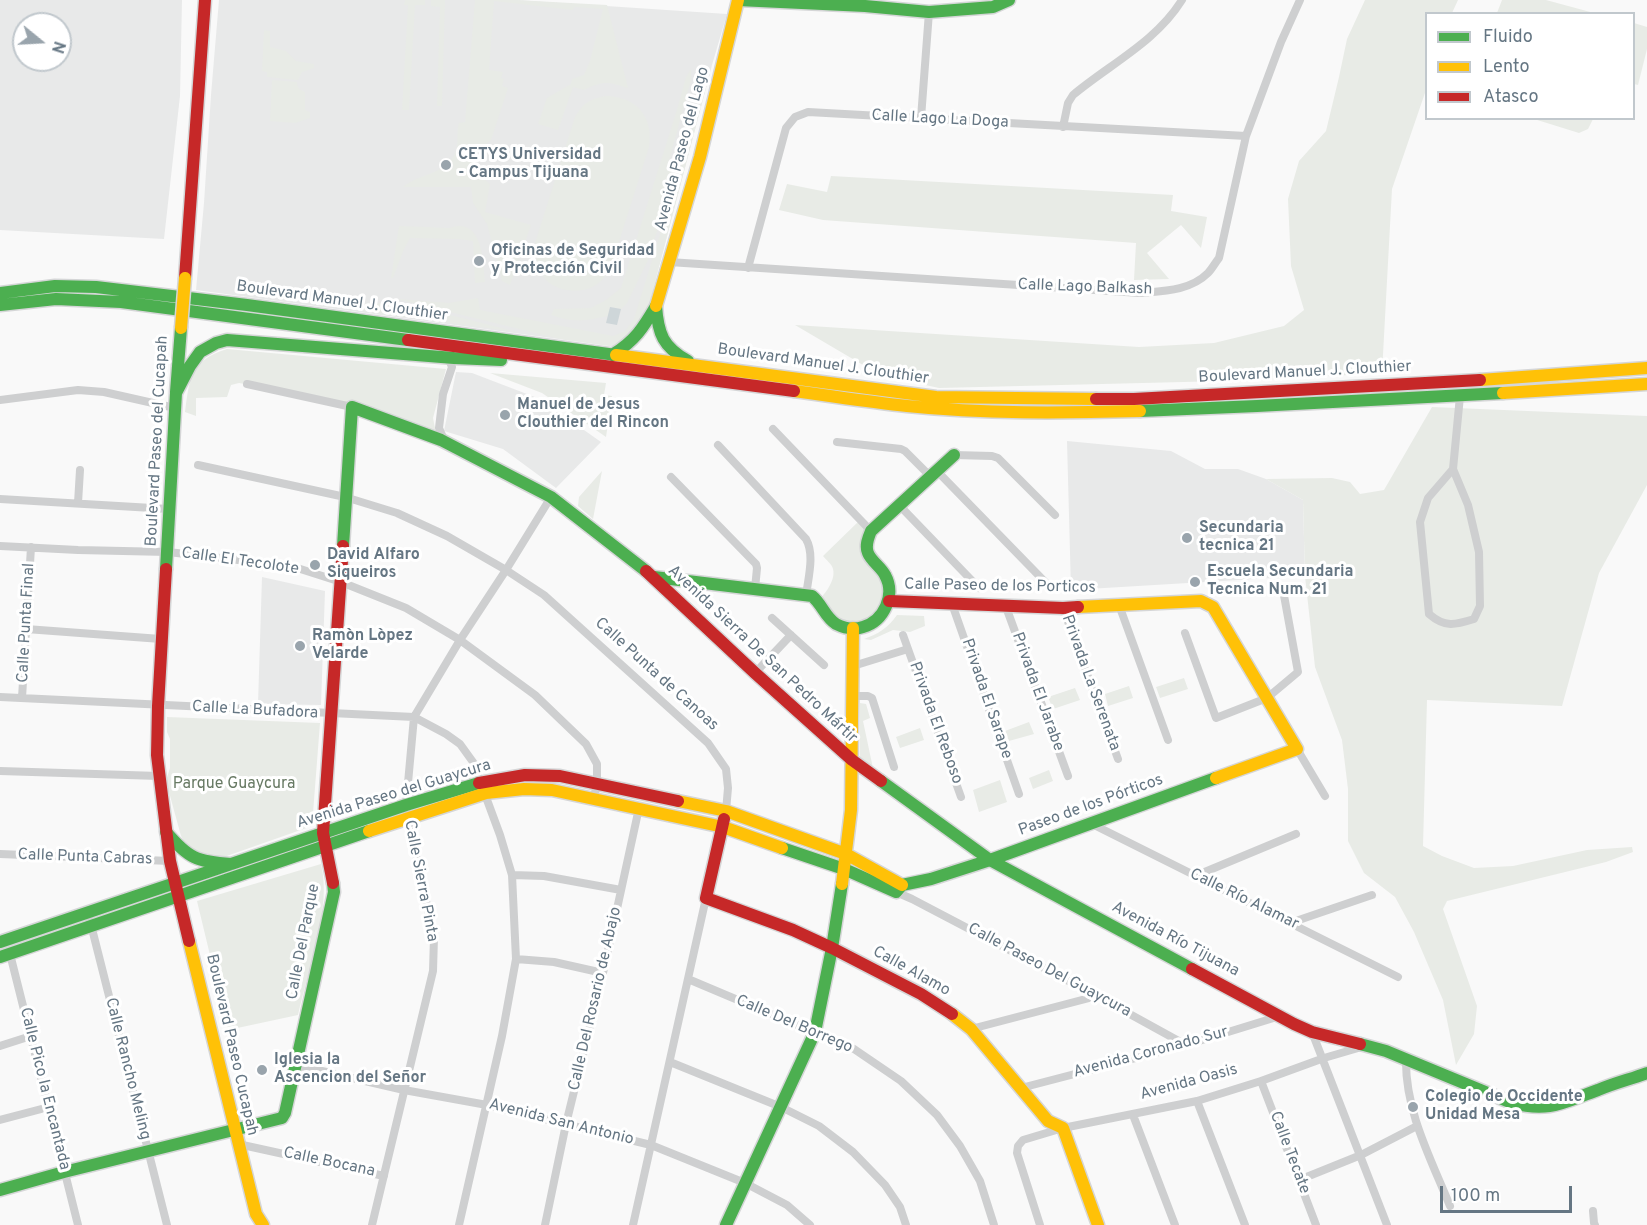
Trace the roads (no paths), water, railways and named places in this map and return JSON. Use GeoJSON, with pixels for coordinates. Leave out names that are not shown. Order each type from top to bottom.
{"type":"FeatureCollection","features":[{"type":"Feature","properties":{"kind":"main road"},"geometry":{"type":"LineString","coordinates":[[196,0],[204,15]]}},
{"type":"Feature","properties":{"kind":"main road","name":"Boulevard Paseo del Cucapah"},"geometry":{"type":"LineString","coordinates":[[175,883],[165,831],[159,776],[158,706],[175,408],[205,0]]}},
{"type":"Feature","properties":{"kind":"main road"},"geometry":{"type":"LineString","coordinates":[[738,0],[865,3],[929,12],[993,7],[1009,0]]}},
{"type":"Feature","properties":{"kind":"main road","name":"Avenida Paseo del Lago"},"geometry":{"type":"LineString","coordinates":[[656,306],[700,157],[738,0]]}},
{"type":"Feature","properties":{"kind":"main road","name":"Boulevard Manuel J. Clouthier"},"geometry":{"type":"LineString","coordinates":[[0,292],[55,286],[96,287],[936,397],[1125,399],[1482,380],[1647,368]]}},
{"type":"Feature","properties":{"kind":"main road","name":"Boulevard Manuel J. Clouthier"},"geometry":{"type":"LineString","coordinates":[[0,304],[56,299],[121,302],[583,364],[951,410],[1114,412],[1461,396],[1647,384]]}},
{"type":"Feature","properties":{"kind":"main road"},"geometry":{"type":"LineString","coordinates":[[612,355],[637,338],[656,306]]}},
{"type":"Feature","properties":{"kind":"main road"},"geometry":{"type":"LineString","coordinates":[[656,306],[657,323],[662,341],[678,355],[698,365]]}},
{"type":"Feature","properties":{"kind":"main road"},"geometry":{"type":"LineString","coordinates":[[176,393],[201,350],[212,343],[227,340],[448,357],[583,364]]}},
{"type":"Feature","properties":{"kind":"main road","name":"Avenida Sierra De San Pedro Mártir"},"geometry":{"type":"LineString","coordinates":[[352,407],[445,442],[551,497],[654,577],[755,673],[852,760],[846,855],[815,1032],[726,1225]]}},
{"type":"Feature","properties":{"kind":"main road","name":"Calle Del Parque"},"geometry":{"type":"LineString","coordinates":[[0,1190],[148,1150],[235,1131],[282,1118],[285,1113],[334,892],[324,839],[352,407]]}},
{"type":"Feature","properties":{"kind":"main road"},"geometry":{"type":"LineString","coordinates":[[871,531],[954,455]]}},
{"type":"Feature","properties":{"kind":"main road","name":"Calle Paseo de los Porticos"},"geometry":{"type":"LineString","coordinates":[[853,628],[864,627],[874,622],[883,614],[889,601],[888,579],[867,552],[867,539],[871,531]]}},
{"type":"Feature","properties":{"kind":"main road"},"geometry":{"type":"LineString","coordinates":[[654,577],[816,598],[829,620],[840,626],[853,628],[852,760]]}},
{"type":"Feature","properties":{"kind":"main road","name":"Calle Paseo de los Porticos"},"geometry":{"type":"LineString","coordinates":[[889,601],[1063,608],[1194,600],[1208,603],[1222,620],[1297,749]]}},
{"type":"Feature","properties":{"kind":"main road","name":"Paseo de los Pórticos"},"geometry":{"type":"LineString","coordinates":[[899,889],[990,860],[1297,749]]}},
{"type":"Feature","properties":{"kind":"main road","name":"Avenida Río Tijuana"},"geometry":{"type":"LineString","coordinates":[[852,760],[990,860],[1312,1032]]}},
{"type":"Feature","properties":{"kind":"main road","name":"Avenida Paseo del Guaycura"},"geometry":{"type":"LineString","coordinates":[[5,956],[178,896],[406,805],[483,788],[525,775],[560,776],[726,811],[846,855],[899,889]]}},
{"type":"Feature","properties":{"kind":"main road","name":"Avenida Paseo del Guaycura"},"geometry":{"type":"LineString","coordinates":[[0,942],[231,864],[408,819],[483,788],[552,790],[723,827],[899,889]]}},
{"type":"Feature","properties":{"kind":"main road","name":"Calle Punta de Canoas"},"geometry":{"type":"LineString","coordinates":[[706,898],[726,811]]}},
{"type":"Feature","properties":{"kind":"main road"},"geometry":{"type":"LineString","coordinates":[[165,831],[195,860],[212,864],[231,864]]}},
{"type":"Feature","properties":{"kind":"main road","name":"Boulevard Paseo Cucapah"},"geometry":{"type":"LineString","coordinates":[[175,883],[255,1219],[263,1225]]}},
{"type":"Feature","properties":{"kind":"main road","name":"Calle Alamo"},"geometry":{"type":"LineString","coordinates":[[706,898],[793,930],[921,994],[946,1010],[971,1029],[1048,1120],[1063,1128]]}},
{"type":"Feature","properties":{"kind":"main road"},"geometry":{"type":"LineString","coordinates":[[1312,1032],[1368,1046],[1406,1059],[1528,1108],[1549,1108],[1572,1102],[1589,1093],[1647,1073]]}},
{"type":"Feature","properties":{"kind":"main road"},"geometry":{"type":"LineString","coordinates":[[1063,1128],[1098,1225]]}},
{"type":"Feature","properties":{"kind":"street"},"geometry":{"type":"LineString","coordinates":[[1063,127],[1068,103],[1073,95],[1160,27],[1182,0]]}},
{"type":"Feature","properties":{"kind":"street","name":"Calle Lago Balkash"},"geometry":{"type":"LineString","coordinates":[[669,262],[1140,293],[1180,288],[1195,283],[1208,273],[1219,258],[1246,136],[1299,0]]}},
{"type":"Feature","properties":{"kind":"street"},"geometry":{"type":"LineString","coordinates":[[921,118],[929,12]]}},
{"type":"Feature","properties":{"kind":"street","name":"Calle Lago La Doga"},"geometry":{"type":"LineString","coordinates":[[748,268],[786,128],[795,117],[808,112],[1246,136]]}},
{"type":"Feature","properties":{"kind":"street"},"geometry":{"type":"LineString","coordinates":[[445,442],[439,428],[443,394],[452,367],[448,357]]}},
{"type":"Feature","properties":{"kind":"street","name":"Avenida Sierra De San Pedro Mártir"},"geometry":{"type":"LineString","coordinates":[[247,384],[352,407]]}},
{"type":"Feature","properties":{"kind":"street"},"geometry":{"type":"LineString","coordinates":[[0,400],[78,390],[104,392],[175,408]]}},
{"type":"Feature","properties":{"kind":"street"},"geometry":{"type":"LineString","coordinates":[[1453,469],[1428,498],[1420,522],[1429,614],[1439,622],[1456,625],[1473,619],[1480,606],[1479,552],[1468,505],[1453,469],[1461,396]]}},
{"type":"Feature","properties":{"kind":"street"},"geometry":{"type":"LineString","coordinates":[[773,429],[871,531]]}},
{"type":"Feature","properties":{"kind":"street"},"geometry":{"type":"LineString","coordinates":[[837,442],[901,448],[933,473],[1048,585]]}},
{"type":"Feature","properties":{"kind":"street"},"geometry":{"type":"LineString","coordinates":[[718,445],[809,544],[811,557],[806,596]]}},
{"type":"Feature","properties":{"kind":"street"},"geometry":{"type":"LineString","coordinates":[[954,455],[998,458],[1055,515]]}},
{"type":"Feature","properties":{"kind":"street","name":"Calle Punta de Canoas"},"geometry":{"type":"LineString","coordinates":[[198,465],[345,497],[407,518],[447,536],[506,570],[544,595],[708,743],[726,769],[729,788],[726,811]]}},
{"type":"Feature","properties":{"kind":"street"},"geometry":{"type":"LineString","coordinates":[[78,503],[80,470]]}},
{"type":"Feature","properties":{"kind":"street"},"geometry":{"type":"LineString","coordinates":[[671,477],[756,564],[754,589]]}},
{"type":"Feature","properties":{"kind":"street","name":"Calle Sierra Pinta"},"geometry":{"type":"LineString","coordinates":[[372,1225],[433,972],[434,937],[406,805],[414,717],[551,497]]}},
{"type":"Feature","properties":{"kind":"street"},"geometry":{"type":"LineString","coordinates":[[0,499],[169,509]]}},
{"type":"Feature","properties":{"kind":"street"},"geometry":{"type":"LineString","coordinates":[[899,505],[979,588]]}},
{"type":"Feature","properties":{"kind":"street","name":"Calle El Tecolote"},"geometry":{"type":"LineString","coordinates":[[0,546],[168,552],[291,566],[341,582],[406,608],[460,640],[535,695],[586,744],[597,764],[594,798]]}},
{"type":"Feature","properties":{"kind":"street","name":"Calle Punta Final"},"geometry":{"type":"LineString","coordinates":[[22,698],[31,547]]}},
{"type":"Feature","properties":{"kind":"street"},"geometry":{"type":"LineString","coordinates":[[1185,633],[1216,718],[1267,698],[1298,672],[1283,590]]}},
{"type":"Feature","properties":{"kind":"street","name":"Privada El Sarape"},"geometry":{"type":"LineString","coordinates":[[952,604],[1019,794]]}},
{"type":"Feature","properties":{"kind":"street"},"geometry":{"type":"LineString","coordinates":[[1119,605],[1168,740]]}},
{"type":"Feature","properties":{"kind":"street","name":"Privada El Jarabe"},"geometry":{"type":"LineString","coordinates":[[1006,607],[1068,776]]}},
{"type":"Feature","properties":{"kind":"street","name":"Privada La Serenata"},"geometry":{"type":"LineString","coordinates":[[1063,608],[1118,759]]}},
{"type":"Feature","properties":{"kind":"street"},"geometry":{"type":"LineString","coordinates":[[772,618],[824,665]]}},
{"type":"Feature","properties":{"kind":"street"},"geometry":{"type":"LineString","coordinates":[[26,629],[161,639]]}},
{"type":"Feature","properties":{"kind":"street"},"geometry":{"type":"LineString","coordinates":[[755,673],[791,635]]}},
{"type":"Feature","properties":{"kind":"street","name":"Privada El Reboso"},"geometry":{"type":"LineString","coordinates":[[903,635],[961,797]]}},
{"type":"Feature","properties":{"kind":"street","name":"Privada El Reboso"},"geometry":{"type":"LineString","coordinates":[[853,666],[908,649]]}},
{"type":"Feature","properties":{"kind":"street"},"geometry":{"type":"LineString","coordinates":[[853,696],[866,695],[872,698],[894,767]]}},
{"type":"Feature","properties":{"kind":"street","name":"Calle La Bufadora"},"geometry":{"type":"LineString","coordinates":[[0,697],[414,717],[460,744],[473,762],[500,834],[512,875],[516,959],[487,1105],[459,1225]]}},
{"type":"Feature","properties":{"kind":"street","name":"Calle Paseo de los Porticos"},"geometry":{"type":"LineString","coordinates":[[1297,749],[1325,796]]}},
{"type":"Feature","properties":{"kind":"street"},"geometry":{"type":"LineString","coordinates":[[0,771],[159,776]]}},
{"type":"Feature","properties":{"kind":"street","name":"Calle Del Rosario de Abajo"},"geometry":{"type":"LineString","coordinates":[[545,1225],[639,808]]}},
{"type":"Feature","properties":{"kind":"street","name":"Calle Río Alamar"},"geometry":{"type":"LineString","coordinates":[[1090,823],[1398,977]]}},
{"type":"Feature","properties":{"kind":"street"},"geometry":{"type":"LineString","coordinates":[[1195,876],[1296,834]]}},
{"type":"Feature","properties":{"kind":"street","name":"Calle Punta Cabras"},"geometry":{"type":"LineString","coordinates":[[0,854],[170,861]]}},
{"type":"Feature","properties":{"kind":"street"},"geometry":{"type":"LineString","coordinates":[[512,875],[544,876],[621,890]]}},
{"type":"Feature","properties":{"kind":"street","name":"Calle Paseo Del Guaycura"},"geometry":{"type":"LineString","coordinates":[[899,889],[912,899],[1186,1045]]}},
{"type":"Feature","properties":{"kind":"street"},"geometry":{"type":"LineString","coordinates":[[1290,923],[1372,895]]}},
{"type":"Feature","properties":{"kind":"street","name":"Calle Punta de Canoas"},"geometry":{"type":"LineString","coordinates":[[633,1225],[706,898]]}},
{"type":"Feature","properties":{"kind":"street","name":"Calle Rancho Meling"},"geometry":{"type":"LineString","coordinates":[[88,913],[167,1225]]}},
{"type":"Feature","properties":{"kind":"street","name":"Calle Pico la Encantada"},"geometry":{"type":"LineString","coordinates":[[5,956],[31,1036],[78,1225]]}},
{"type":"Feature","properties":{"kind":"street"},"geometry":{"type":"LineString","coordinates":[[516,959],[554,962],[603,973]]}},
{"type":"Feature","properties":{"kind":"street","name":"Calle Del Borrego"},"geometry":{"type":"LineString","coordinates":[[688,980],[854,1049],[902,1081],[937,1115],[960,1146],[980,1181],[994,1225]]}},
{"type":"Feature","properties":{"kind":"street"},"geometry":{"type":"LineString","coordinates":[[971,1029],[1097,996]]}},
{"type":"Feature","properties":{"kind":"street","name":"Avenida Coronado Sur"},"geometry":{"type":"LineString","coordinates":[[1021,1088],[1186,1045],[1280,1016]]}},
{"type":"Feature","properties":{"kind":"street"},"geometry":{"type":"LineString","coordinates":[[1312,1032],[1387,1225]]}},
{"type":"Feature","properties":{"kind":"street"},"geometry":{"type":"LineString","coordinates":[[0,1046],[31,1036]]}},
{"type":"Feature","properties":{"kind":"street","name":"Avenida Oasis"},"geometry":{"type":"LineString","coordinates":[[1040,1225],[1017,1153],[1018,1146],[1023,1140],[1063,1128],[1197,1101],[1324,1058],[1368,1046]]}},
{"type":"Feature","properties":{"kind":"street"},"geometry":{"type":"LineString","coordinates":[[1406,1059],[1407,1084],[1417,1126],[1450,1206]]}},
{"type":"Feature","properties":{"kind":"street"},"geometry":{"type":"LineString","coordinates":[[669,1062],[781,1107],[819,1126],[853,1152],[885,1185],[900,1207],[906,1225]]}},
{"type":"Feature","properties":{"kind":"street","name":"Avenida San Antonio"},"geometry":{"type":"LineString","coordinates":[[296,1065],[404,1090],[487,1105],[651,1145],[745,1184],[787,1205],[810,1225]]}},
{"type":"Feature","properties":{"kind":"street","name":"Calle Tecate"},"geometry":{"type":"LineString","coordinates":[[1261,1081],[1316,1225]]}},
{"type":"Feature","properties":{"kind":"street"},"geometry":{"type":"LineString","coordinates":[[1197,1101],[1245,1225]]}},
{"type":"Feature","properties":{"kind":"street"},"geometry":{"type":"LineString","coordinates":[[0,1120],[48,1107]]}},
{"type":"Feature","properties":{"kind":"street"},"geometry":{"type":"LineString","coordinates":[[1133,1115],[1174,1225]]}},
{"type":"Feature","properties":{"kind":"street"},"geometry":{"type":"LineString","coordinates":[[1299,1180],[1361,1155],[1417,1126]]}},
{"type":"Feature","properties":{"kind":"street","name":"Calle Bocana"},"geometry":{"type":"LineString","coordinates":[[238,1144],[384,1176]]}},
{"type":"Feature","properties":{"kind":"street"},"geometry":{"type":"LineString","coordinates":[[1593,1211],[1595,1225]]}},
{"type":"Feature","properties":{"kind":"place","name":"CETYS Universidad - Campus Tijuana"},"geometry":{"type":"Point","coordinates":[446,165]}},
{"type":"Feature","properties":{"kind":"place","name":"Oficinas de Seguridad y Protección Civil"},"geometry":{"type":"Point","coordinates":[479,261]}},
{"type":"Feature","properties":{"kind":"place","name":"Manuel de Jesus Clouthier del Rincon"},"geometry":{"type":"Point","coordinates":[505,415]}},
{"type":"Feature","properties":{"kind":"place","name":"Secundaria tecnica 21"},"geometry":{"type":"Point","coordinates":[1187,538]}},
{"type":"Feature","properties":{"kind":"place","name":"David Alfaro Siqueiros"},"geometry":{"type":"Point","coordinates":[315,565]}},
{"type":"Feature","properties":{"kind":"place","name":"Escuela Secundaria Tecnica Num. 21"},"geometry":{"type":"Point","coordinates":[1195,582]}},
{"type":"Feature","properties":{"kind":"place","name":"Ramòn Lòpez Velarde"},"geometry":{"type":"Point","coordinates":[300,646]}},
{"type":"Feature","properties":{"kind":"place","name":"Iglesia la Ascencion del Señor"},"geometry":{"type":"Point","coordinates":[262,1070]}},
{"type":"Feature","properties":{"kind":"place","name":"Colegio de Occidente Unidad Mesa"},"geometry":{"type":"Point","coordinates":[1413,1107]}},
{"type":"Feature","properties":{"kind":"park label","name":"Parque Guaycura"},"geometry":{"type":"Point","coordinates":[234,785]}}]}
